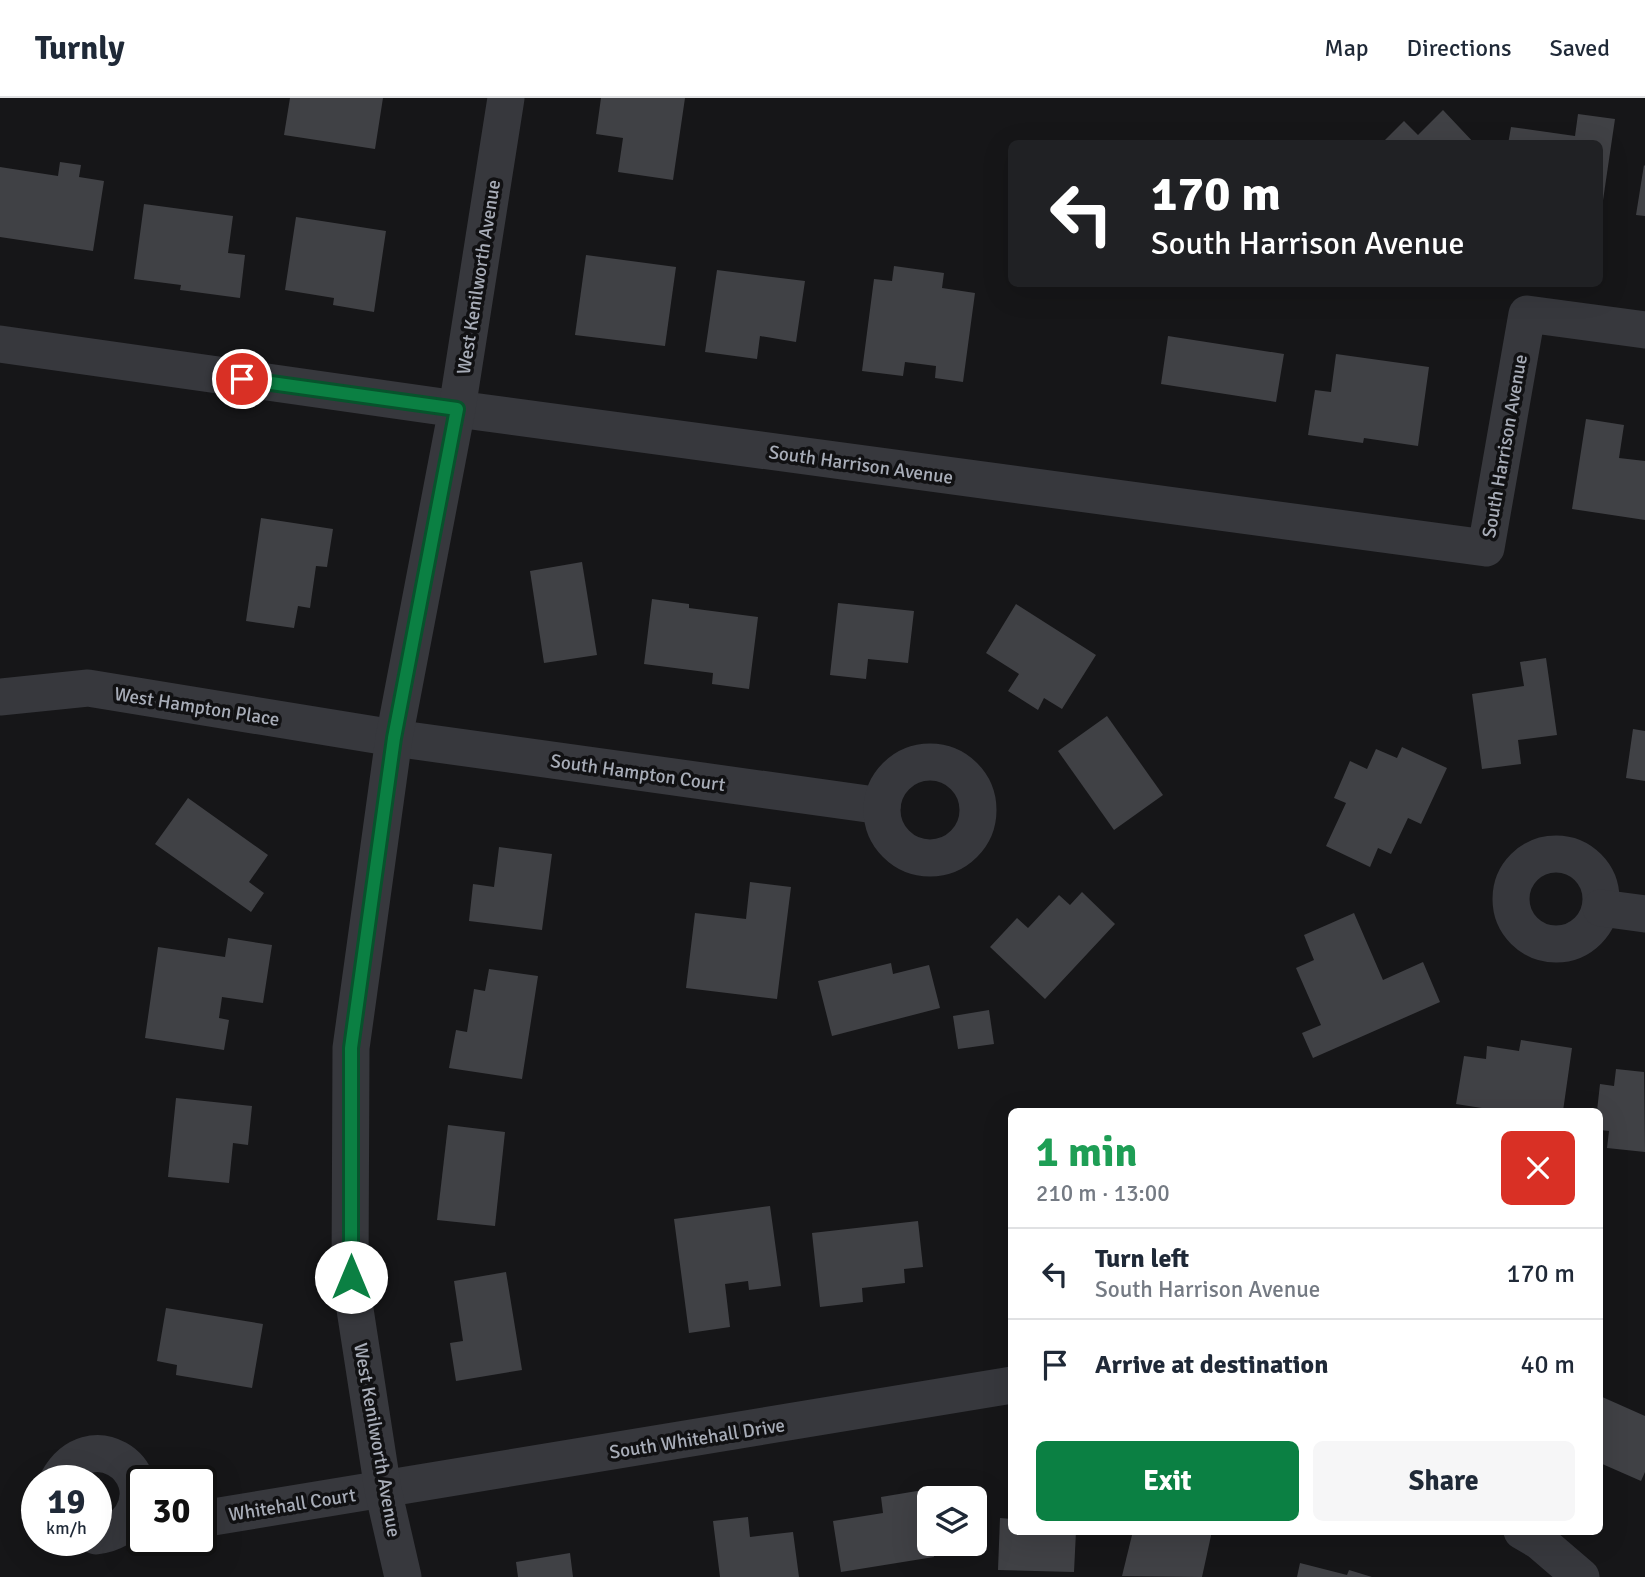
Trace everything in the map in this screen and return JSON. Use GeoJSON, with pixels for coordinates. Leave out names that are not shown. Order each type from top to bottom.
{"type":"FeatureCollection","features":[{"type":"Feature","properties":{"kind":"street","name":"West Kenilworth Avenue"},"geometry":{"type":"LineString","coordinates":[[403,1577],[383,1490],[351,1277],[351,1048],[394,738],[457,409],[506,98]]}},
{"type":"Feature","properties":{"kind":"street","name":"South Harrison Avenue"},"geometry":{"type":"LineString","coordinates":[[0,344],[457,409],[1486,548],[1527,314],[1645,330]]}},
{"type":"Feature","properties":{"kind":"street","name":"West Hampton Place"},"geometry":{"type":"LineString","coordinates":[[0,697],[88,688],[394,738]]}},
{"type":"Feature","properties":{"kind":"street","name":"South Hampton Court"},"geometry":{"type":"LineString","coordinates":[[394,738],[882,806]]}},
{"type":"Feature","properties":{"kind":"street"},"geometry":{"type":"LineString","coordinates":[[1601,908],[1645,914]]}},
{"type":"Feature","properties":{"kind":"street","name":"South Whitehall Drive"},"geometry":{"type":"LineString","coordinates":[[383,1490],[1008,1386]]}},
{"type":"Feature","properties":{"kind":"street"},"geometry":{"type":"LineString","coordinates":[[68,1465],[80,1457],[95,1453],[111,1455],[126,1465]]}},
{"type":"Feature","properties":{"kind":"street","name":"Whitehall Court"},"geometry":{"type":"LineString","coordinates":[[217,1516],[383,1490]]}},
{"type":"Feature","properties":{"kind":"street"},"geometry":{"type":"LineString","coordinates":[[1529,1535],[1581,1577]]}},
{"type":"Feature","properties":{"kind":"building"},"geometry":{"type":"Polygon","coordinates":[[[290,98],[383,98],[375,149],[284,135],[290,98]]]}},
{"type":"Feature","properties":{"kind":"building"},"geometry":{"type":"Polygon","coordinates":[[[601,98],[685,98],[673,180],[618,172],[623,138],[596,134],[601,98]]]}},
{"type":"Feature","properties":{"kind":"building"},"geometry":{"type":"Polygon","coordinates":[[[1443,110],[1471,140],[1385,140],[1404,121],[1418,135],[1443,110]]]}},
{"type":"Feature","properties":{"kind":"building"},"geometry":{"type":"Polygon","coordinates":[[[1578,114],[1615,119],[1603,200],[1603,140],[1509,140],[1511,127],[1575,136],[1578,114]]]}},
{"type":"Feature","properties":{"kind":"building"},"geometry":{"type":"Polygon","coordinates":[[[60,162],[81,165],[79,177],[104,181],[93,251],[0,237],[0,167],[58,176],[60,162]]]}},
{"type":"Feature","properties":{"kind":"building"},"geometry":{"type":"Polygon","coordinates":[[[1645,166],[1645,216],[1636,215],[1645,166]]]}},
{"type":"Feature","properties":{"kind":"building"},"geometry":{"type":"Polygon","coordinates":[[[144,204],[233,216],[228,253],[245,255],[240,298],[180,290],[181,285],[134,279],[144,204]]]}},
{"type":"Feature","properties":{"kind":"building"},"geometry":{"type":"Polygon","coordinates":[[[296,217],[386,231],[374,312],[333,305],[334,298],[285,290],[296,217]]]}},
{"type":"Feature","properties":{"kind":"building"},"geometry":{"type":"Polygon","coordinates":[[[586,255],[676,267],[665,346],[575,335],[586,255]]]}},
{"type":"Feature","properties":{"kind":"building"},"geometry":{"type":"Polygon","coordinates":[[[894,266],[944,273],[942,288],[975,293],[963,382],[935,378],[936,366],[905,362],[903,376],[862,371],[874,279],[892,281],[894,266]]]}},
{"type":"Feature","properties":{"kind":"building"},"geometry":{"type":"Polygon","coordinates":[[[717,270],[805,281],[796,342],[760,336],[757,359],[705,352],[717,270]]]}},
{"type":"Feature","properties":{"kind":"building"},"geometry":{"type":"Polygon","coordinates":[[[1168,336],[1284,354],[1276,402],[1161,384],[1168,336]]]}},
{"type":"Feature","properties":{"kind":"building"},"geometry":{"type":"Polygon","coordinates":[[[1336,354],[1429,367],[1418,446],[1364,438],[1363,443],[1308,435],[1315,390],[1331,392],[1336,354]]]}},
{"type":"Feature","properties":{"kind":"building"},"geometry":{"type":"Polygon","coordinates":[[[1586,419],[1624,425],[1619,458],[1645,461],[1645,520],[1572,509],[1586,419]]]}},
{"type":"Feature","properties":{"kind":"building"},"geometry":{"type":"Polygon","coordinates":[[[261,518],[333,529],[327,567],[316,566],[310,608],[298,606],[294,628],[246,621],[261,518]]]}},
{"type":"Feature","properties":{"kind":"building"},"geometry":{"type":"Polygon","coordinates":[[[582,562],[597,655],[544,663],[530,571],[582,562]]]}},
{"type":"Feature","properties":{"kind":"building"},"geometry":{"type":"Polygon","coordinates":[[[652,599],[689,604],[689,608],[758,617],[749,689],[712,684],[713,673],[644,664],[652,599]]]}},
{"type":"Feature","properties":{"kind":"building"},"geometry":{"type":"Polygon","coordinates":[[[838,603],[914,611],[908,663],[868,659],[866,679],[830,675],[838,603]]]}},
{"type":"Feature","properties":{"kind":"building"},"geometry":{"type":"Polygon","coordinates":[[[1016,604],[1096,655],[1062,709],[1044,698],[1038,710],[1008,691],[1019,674],[986,653],[1016,604]]]}},
{"type":"Feature","properties":{"kind":"building"},"geometry":{"type":"Polygon","coordinates":[[[1546,658],[1557,735],[1518,740],[1521,764],[1482,769],[1472,694],[1524,686],[1520,662],[1546,658]]]}},
{"type":"Feature","properties":{"kind":"building"},"geometry":{"type":"Polygon","coordinates":[[[1107,716],[1163,795],[1114,830],[1058,751],[1107,716]]]}},
{"type":"Feature","properties":{"kind":"building"},"geometry":{"type":"Polygon","coordinates":[[[1633,729],[1645,731],[1645,781],[1626,778],[1633,729]]]}},
{"type":"Feature","properties":{"kind":"building"},"geometry":{"type":"Polygon","coordinates":[[[1402,747],[1447,768],[1421,824],[1408,818],[1391,854],[1378,848],[1370,867],[1326,846],[1346,803],[1334,798],[1350,761],[1367,769],[1376,749],[1397,758],[1402,747]]]}},
{"type":"Feature","properties":{"kind":"building"},"geometry":{"type":"Polygon","coordinates":[[[188,798],[268,855],[249,882],[264,893],[251,912],[155,844],[188,798]]]}},
{"type":"Feature","properties":{"kind":"building"},"geometry":{"type":"Polygon","coordinates":[[[499,847],[552,854],[542,930],[469,921],[473,884],[494,887],[499,847]]]}},
{"type":"Feature","properties":{"kind":"building"},"geometry":{"type":"Polygon","coordinates":[[[750,882],[791,887],[777,999],[686,988],[695,913],[746,919],[750,882]]]}},
{"type":"Feature","properties":{"kind":"building"},"geometry":{"type":"Polygon","coordinates":[[[1082,892],[1115,924],[1045,999],[990,947],[1017,918],[1028,928],[1059,895],[1070,905],[1082,892]]]}},
{"type":"Feature","properties":{"kind":"building"},"geometry":{"type":"Polygon","coordinates":[[[1354,913],[1383,980],[1423,962],[1440,1002],[1313,1058],[1302,1033],[1321,1025],[1296,968],[1314,960],[1304,935],[1354,913]]]}},
{"type":"Feature","properties":{"kind":"building"},"geometry":{"type":"Polygon","coordinates":[[[228,938],[272,945],[263,1003],[222,997],[219,1018],[229,1020],[224,1050],[145,1038],[158,947],[225,957],[228,938]]]}},
{"type":"Feature","properties":{"kind":"building"},"geometry":{"type":"Polygon","coordinates":[[[891,963],[893,974],[929,965],[940,1008],[832,1036],[818,981],[891,963]]]}},
{"type":"Feature","properties":{"kind":"building"},"geometry":{"type":"Polygon","coordinates":[[[489,969],[538,976],[522,1079],[449,1068],[456,1030],[467,1032],[474,989],[485,991],[489,969]]]}},
{"type":"Feature","properties":{"kind":"building"},"geometry":{"type":"Polygon","coordinates":[[[989,1010],[994,1044],[958,1049],[953,1016],[989,1010]]]}},
{"type":"Feature","properties":{"kind":"building"},"geometry":{"type":"Polygon","coordinates":[[[1521,1040],[1572,1048],[1563,1108],[1482,1108],[1456,1104],[1464,1056],[1486,1059],[1487,1046],[1519,1051],[1521,1040]]]}},
{"type":"Feature","properties":{"kind":"building"},"geometry":{"type":"Polygon","coordinates":[[[1616,1069],[1644,1072],[1645,1152],[1607,1148],[1609,1131],[1603,1130],[1603,1108],[1597,1108],[1600,1084],[1614,1086],[1616,1069]]]}},
{"type":"Feature","properties":{"kind":"building"},"geometry":{"type":"Polygon","coordinates":[[[176,1098],[252,1106],[248,1145],[233,1143],[229,1183],[168,1177],[176,1098]]]}},
{"type":"Feature","properties":{"kind":"building"},"geometry":{"type":"Polygon","coordinates":[[[448,1125],[505,1132],[495,1226],[437,1220],[448,1125]]]}},
{"type":"Feature","properties":{"kind":"building"},"geometry":{"type":"Polygon","coordinates":[[[770,1206],[781,1286],[749,1290],[748,1281],[725,1284],[730,1327],[689,1333],[674,1219],[770,1206]]]}},
{"type":"Feature","properties":{"kind":"building"},"geometry":{"type":"Polygon","coordinates":[[[918,1221],[923,1267],[904,1269],[905,1283],[862,1288],[863,1302],[820,1307],[812,1233],[918,1221]]]}},
{"type":"Feature","properties":{"kind":"building"},"geometry":{"type":"Polygon","coordinates":[[[506,1272],[522,1370],[456,1381],[450,1343],[463,1341],[454,1281],[506,1272]]]}},
{"type":"Feature","properties":{"kind":"building"},"geometry":{"type":"Polygon","coordinates":[[[166,1308],[263,1324],[252,1388],[176,1375],[177,1365],[157,1361],[166,1308]]]}},
{"type":"Feature","properties":{"kind":"building"},"geometry":{"type":"Polygon","coordinates":[[[1603,1397],[1645,1416],[1645,1472],[1641,1481],[1603,1464],[1603,1397]]]}},
{"type":"Feature","properties":{"kind":"building"},"geometry":{"type":"Polygon","coordinates":[[[917,1491],[917,1556],[934,1557],[841,1572],[833,1521],[883,1513],[881,1497],[917,1491]]]}},
{"type":"Feature","properties":{"kind":"building"},"geometry":{"type":"Polygon","coordinates":[[[748,1517],[750,1537],[793,1532],[799,1577],[720,1577],[713,1521],[748,1517]]]}},
{"type":"Feature","properties":{"kind":"building"},"geometry":{"type":"Polygon","coordinates":[[[1000,1518],[1008,1519],[1008,1535],[1076,1535],[1074,1572],[998,1570],[1000,1518]]]}},
{"type":"Feature","properties":{"kind":"building"},"geometry":{"type":"Polygon","coordinates":[[[1132,1535],[1211,1535],[1202,1577],[1122,1576],[1132,1535]]]}},
{"type":"Feature","properties":{"kind":"building"},"geometry":{"type":"Polygon","coordinates":[[[570,1553],[573,1577],[518,1577],[516,1562],[570,1553]]]}},
{"type":"Feature","properties":{"kind":"building"},"geometry":{"type":"Polygon","coordinates":[[[1300,1563],[1347,1575],[1349,1570],[1372,1577],[1297,1577],[1300,1563]]]}},
{"type":"Feature","properties":{"kind":"route"},"geometry":{"type":"LineString","coordinates":[[242,379],[457,409],[394,738],[351,1048],[351,1277]]}}]}
